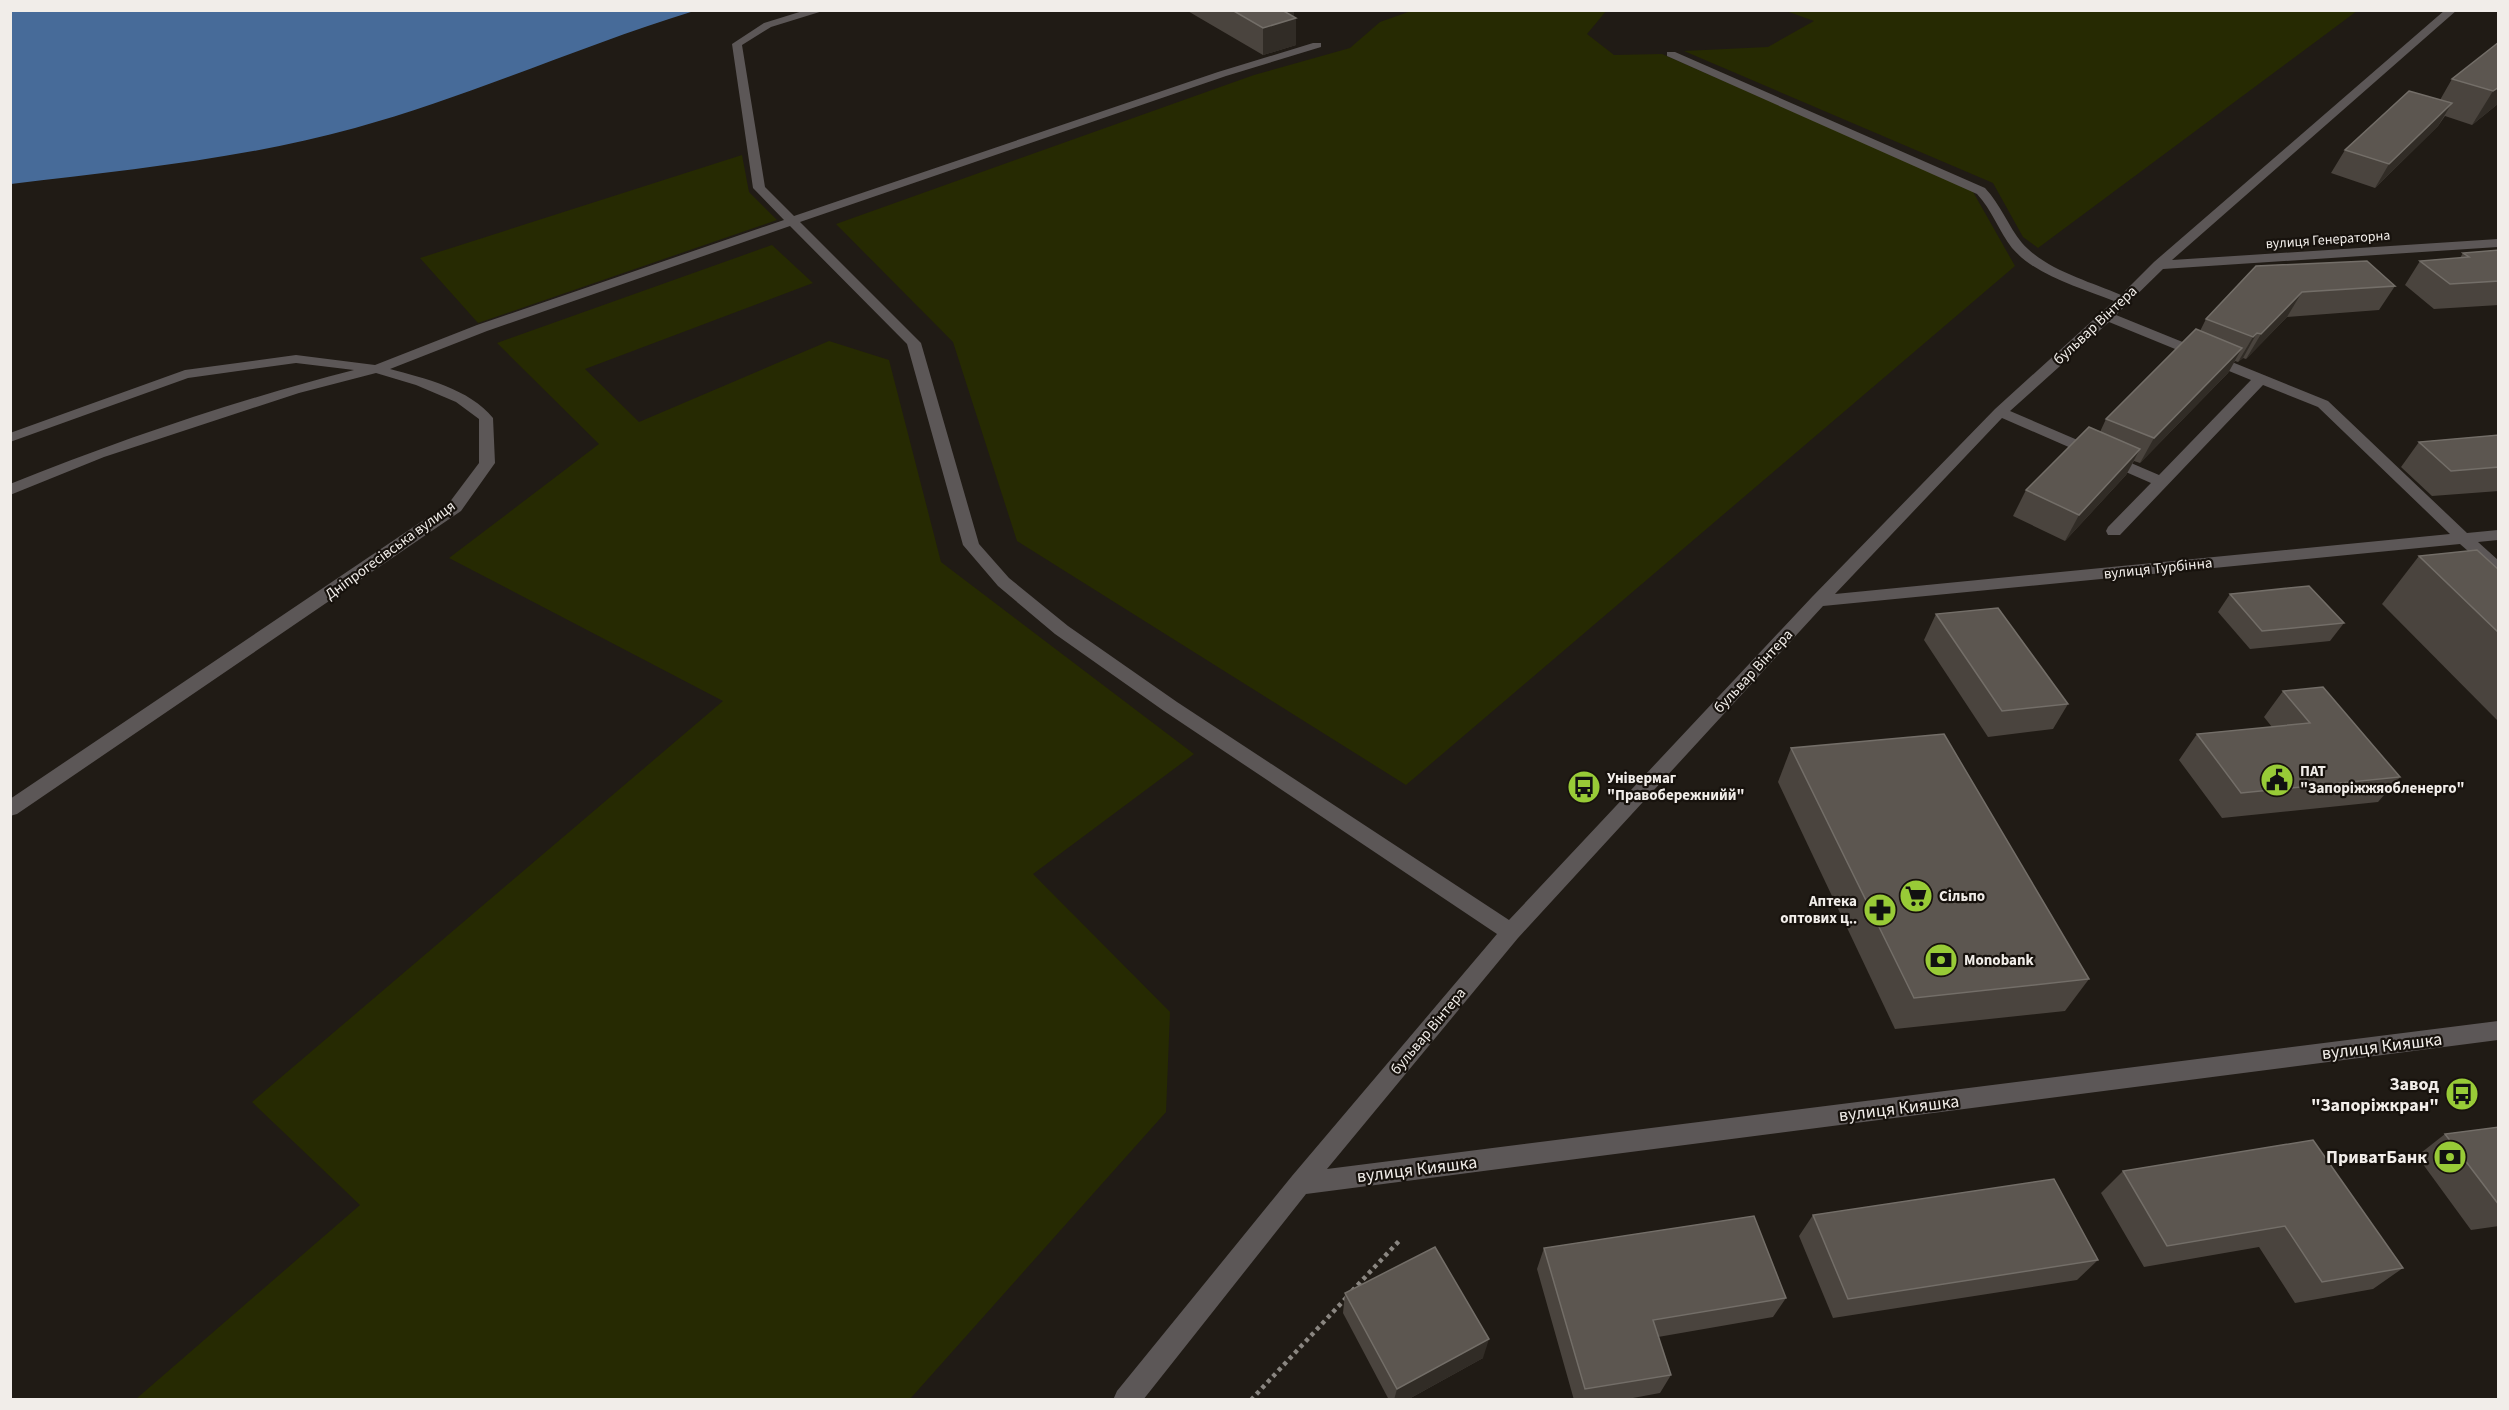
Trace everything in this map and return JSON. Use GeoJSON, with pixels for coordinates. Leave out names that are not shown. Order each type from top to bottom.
{"type":"FeatureCollection","features":[{"type":"Feature","properties":{"kind":"street"},"geometry":{"type":"LineString","coordinates":[[821,10],[774,21],[758,28],[737,44],[759,188],[914,343],[971,545],[989,569],[1061,628],[1186,719],[1511,932]]}},
{"type":"Feature","properties":{"kind":"street","name":"бульвар Вінтера"},"geometry":{"type":"LineString","coordinates":[[1126,1400],[1300,1184],[1511,932],[1818,601],[2000,412],[2159,266],[2452,10]]}},
{"type":"Feature","properties":{"kind":"street"},"geometry":{"type":"LineString","coordinates":[[10,490],[99,454],[294,390],[376,369],[482,328],[792,221],[1211,78],[1317,45]]}},
{"type":"Feature","properties":{"kind":"street"},"geometry":{"type":"LineString","coordinates":[[1671,54],[1981,191],[1989,199],[2018,246],[2036,260],[2074,280],[2123,300]]}},
{"type":"Feature","properties":{"kind":"street","name":"вулиця Генераторна"},"geometry":{"type":"LineString","coordinates":[[2159,266],[2499,243]]}},
{"type":"Feature","properties":{"kind":"street"},"geometry":{"type":"LineString","coordinates":[[2107,316],[2323,404],[2463,538],[2499,568]]}},
{"type":"Feature","properties":{"kind":"street","name":"Дніпрогесівська вулиця"},"geometry":{"type":"LineString","coordinates":[[10,438],[185,374],[296,359],[376,369],[421,382],[461,399],[486,418],[487,463],[455,507],[10,809]]}},
{"type":"Feature","properties":{"kind":"street"},"geometry":{"type":"LineString","coordinates":[[2114,531],[2260,378]]}},
{"type":"Feature","properties":{"kind":"street"},"geometry":{"type":"LineString","coordinates":[[2000,412],[2162,482]]}},
{"type":"Feature","properties":{"kind":"street","name":"вулиця Турбінна"},"geometry":{"type":"LineString","coordinates":[[1818,601],[2499,535]]}},
{"type":"Feature","properties":{"kind":"street","name":"вулиця Кияшка"},"geometry":{"type":"LineString","coordinates":[[1300,1184],[2499,1031]]}},
{"type":"Feature","properties":{"kind":"path"},"geometry":{"type":"LineString","coordinates":[[1251,1400],[1400,1240]]}},
{"type":"Feature","properties":{"kind":"green space"},"geometry":{"type":"Polygon","coordinates":[[[1607,10],[1587,34],[1614,55],[1662,54],[1972,190],[2015,266],[1406,785],[1017,541],[953,342],[836,224],[1254,75],[1350,48],[1380,22],[1411,11],[1607,10]]]}},
{"type":"Feature","properties":{"kind":"green space"},"geometry":{"type":"Polygon","coordinates":[[[1786,11],[2357,11],[2038,248],[2023,237],[1993,183],[1684,51],[1768,47],[1814,21],[1786,11]]]}},
{"type":"Feature","properties":{"kind":"green space"},"geometry":{"type":"Polygon","coordinates":[[[742,155],[749,192],[777,220],[478,323],[420,258],[742,155]]]}},
{"type":"Feature","properties":{"kind":"green space"},"geometry":{"type":"Polygon","coordinates":[[[772,245],[813,283],[585,369],[639,422],[829,341],[889,360],[941,562],[1194,754],[1033,874],[1170,1012],[1166,1112],[910,1399],[136,1399],[360,1205],[252,1102],[723,701],[449,558],[599,444],[497,343],[772,245]]]}},
{"type":"Feature","properties":{"kind":"water"},"geometry":{"type":"Polygon","coordinates":[[[10,11],[694,11],[441,101],[313,139],[227,156],[11,184],[10,11]]]}},
{"type":"Feature","properties":{"kind":"building"},"geometry":{"type":"Polygon","coordinates":[[[1232,10],[1282,10],[1296,18],[1263,28],[1232,10]]]}},
{"type":"Feature","properties":{"kind":"building"},"geometry":{"type":"Polygon","coordinates":[[[2499,42],[2499,87],[2493,91],[2452,79],[2499,42]]]}},
{"type":"Feature","properties":{"kind":"building"},"geometry":{"type":"Polygon","coordinates":[[[2409,91],[2452,103],[2389,164],[2345,150],[2409,91]]]}},
{"type":"Feature","properties":{"kind":"building"},"geometry":{"type":"Polygon","coordinates":[[[2499,250],[2499,281],[2450,284],[2420,261],[2469,257],[2463,253],[2499,250]]]}},
{"type":"Feature","properties":{"kind":"building"},"geometry":{"type":"Polygon","coordinates":[[[2367,261],[2395,286],[2302,292],[2261,334],[2257,333],[2253,337],[2206,319],[2256,266],[2367,261]]]}},
{"type":"Feature","properties":{"kind":"building"},"geometry":{"type":"Polygon","coordinates":[[[2196,329],[2242,348],[2154,438],[2106,419],[2196,329]]]}},
{"type":"Feature","properties":{"kind":"building"},"geometry":{"type":"Polygon","coordinates":[[[2089,427],[2140,449],[2079,515],[2026,490],[2089,427]]]}},
{"type":"Feature","properties":{"kind":"building"},"geometry":{"type":"Polygon","coordinates":[[[2499,435],[2499,467],[2451,471],[2419,442],[2499,435]]]}},
{"type":"Feature","properties":{"kind":"building"},"geometry":{"type":"Polygon","coordinates":[[[2477,550],[2499,570],[2499,633],[2419,556],[2477,550]]]}},
{"type":"Feature","properties":{"kind":"building"},"geometry":{"type":"Polygon","coordinates":[[[2309,586],[2344,623],[2262,631],[2230,594],[2309,586]]]}},
{"type":"Feature","properties":{"kind":"building"},"geometry":{"type":"Polygon","coordinates":[[[1998,608],[2068,704],[2002,711],[1936,614],[1998,608]]]}},
{"type":"Feature","properties":{"kind":"building"},"geometry":{"type":"Polygon","coordinates":[[[2323,687],[2400,777],[2241,793],[2197,734],[2310,723],[2283,691],[2323,687]]]}},
{"type":"Feature","properties":{"kind":"building","name":"Сільпо"},"geometry":{"type":"Polygon","coordinates":[[[1944,734],[2089,979],[1914,998],[1791,748],[1944,734]]]}},
{"type":"Feature","properties":{"kind":"building"},"geometry":{"type":"Polygon","coordinates":[[[2499,1127],[2499,1205],[2445,1134],[2499,1127]]]}},
{"type":"Feature","properties":{"kind":"building"},"geometry":{"type":"Polygon","coordinates":[[[2313,1140],[2403,1268],[2322,1282],[2285,1226],[2167,1246],[2123,1171],[2313,1140]]]}},
{"type":"Feature","properties":{"kind":"building"},"geometry":{"type":"Polygon","coordinates":[[[2054,1179],[2098,1260],[1848,1299],[1813,1215],[2054,1179]]]}},
{"type":"Feature","properties":{"kind":"building"},"geometry":{"type":"Polygon","coordinates":[[[1754,1216],[1786,1298],[1653,1320],[1671,1375],[1585,1389],[1544,1248],[1754,1216]]]}},
{"type":"Feature","properties":{"kind":"building"},"geometry":{"type":"Polygon","coordinates":[[[1435,1247],[1489,1339],[1397,1389],[1345,1293],[1435,1247]]]}},
{"type":"Feature","properties":{"kind":"place","name":"ПАТ \"Запоріжжяобленерго\""},"geometry":{"type":"Point","coordinates":[2277,780]}},
{"type":"Feature","properties":{"kind":"place","name":"Універмаг \"Правобережнийй\""},"geometry":{"type":"Point","coordinates":[1584,787]}},
{"type":"Feature","properties":{"kind":"place","name":"Сільпо"},"geometry":{"type":"Point","coordinates":[1916,896]}},
{"type":"Feature","properties":{"kind":"place","name":"Аптека оптових ц‥"},"geometry":{"type":"Point","coordinates":[1880,910]}},
{"type":"Feature","properties":{"kind":"place","name":"Monobank"},"geometry":{"type":"Point","coordinates":[1941,960]}},
{"type":"Feature","properties":{"kind":"place","name":"Завод \"Запоріжкран\""},"geometry":{"type":"Point","coordinates":[2462,1094]}},
{"type":"Feature","properties":{"kind":"place","name":"ПриватБанк"},"geometry":{"type":"Point","coordinates":[2450,1157]}}]}
